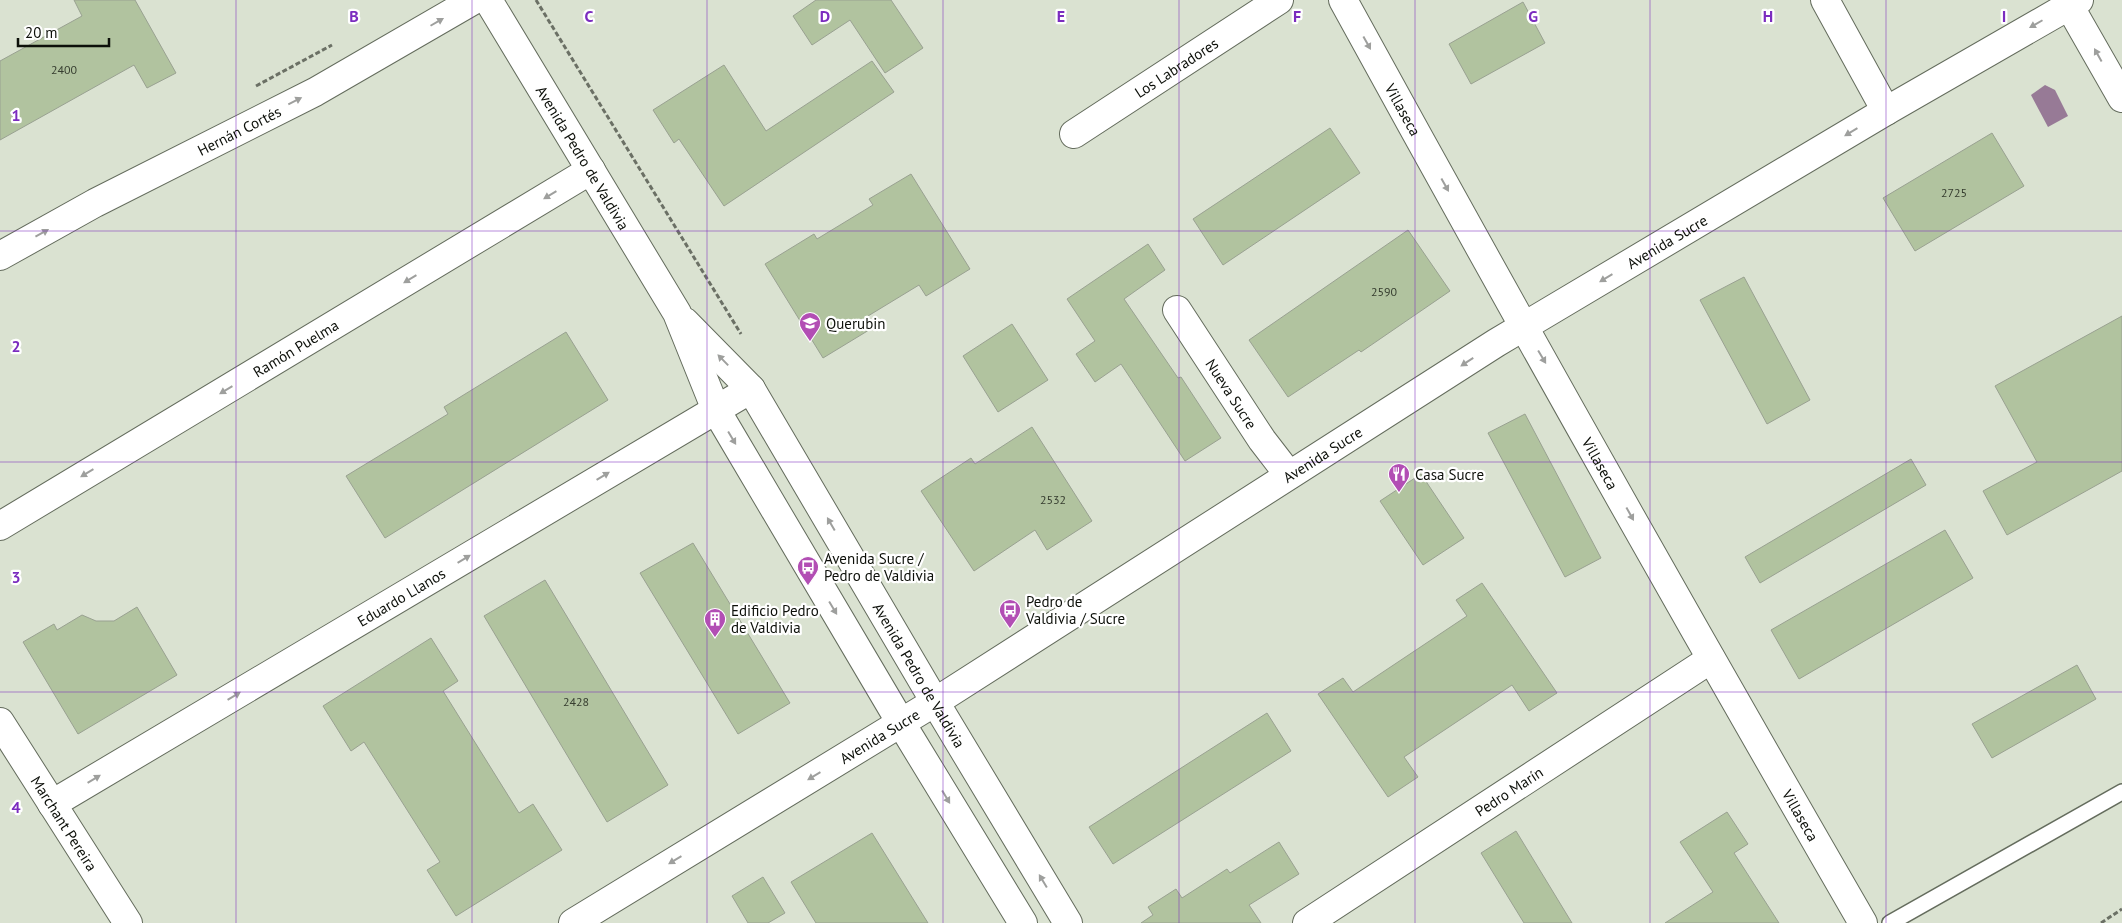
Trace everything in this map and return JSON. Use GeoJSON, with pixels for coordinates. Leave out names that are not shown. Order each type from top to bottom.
{"type":"FeatureCollection","features":[{"type":"Feature","properties":{"kind":"street","name":"Hernán Cortés"},"geometry":{"type":"LineString","coordinates":[[0,256],[95,203],[315,92],[474,0]]}},
{"type":"Feature","properties":{"kind":"street","name":"Avenida Pedro de Valdivia"},"geometry":{"type":"LineString","coordinates":[[488,0],[677,313],[716,410],[901,723],[1023,923]]}},
{"type":"Feature","properties":{"kind":"street","name":"Los Labradores"},"geometry":{"type":"LineString","coordinates":[[1074,134],[1279,0]]}},
{"type":"Feature","properties":{"kind":"street","name":"Villaseca"},"geometry":{"type":"LineString","coordinates":[[1343,0],[1522,326],[1542,356],[1711,659],[1863,923]]}},
{"type":"Feature","properties":{"kind":"street"},"geometry":{"type":"LineString","coordinates":[[1825,0],[1886,111]]}},
{"type":"Feature","properties":{"kind":"street","name":"Avenida Sucre"},"geometry":{"type":"LineString","coordinates":[[573,923],[935,702],[1522,326],[2071,2]]}},
{"type":"Feature","properties":{"kind":"street"},"geometry":{"type":"LineString","coordinates":[[2071,2],[2122,98]]}},
{"type":"Feature","properties":{"kind":"street","name":"Ramón Puelma"},"geometry":{"type":"LineString","coordinates":[[0,526],[591,170]]}},
{"type":"Feature","properties":{"kind":"street","name":"Nueva Sucre"},"geometry":{"type":"LineString","coordinates":[[1177,310],[1262,440],[1289,475]]}},
{"type":"Feature","properties":{"kind":"street","name":"Avenida Pedro de Valdivia"},"geometry":{"type":"LineString","coordinates":[[677,313],[751,389],[935,702],[1068,923]]}},
{"type":"Feature","properties":{"kind":"street","name":"Eduardo Llanos"},"geometry":{"type":"LineString","coordinates":[[52,804],[751,389]]}},
{"type":"Feature","properties":{"kind":"street","name":"Pedro Marín"},"geometry":{"type":"LineString","coordinates":[[1307,923],[1711,659]]}},
{"type":"Feature","properties":{"kind":"street","name":"Marchant Pereira"},"geometry":{"type":"LineString","coordinates":[[0,722],[128,923]]}},
{"type":"Feature","properties":{"kind":"lane"},"geometry":{"type":"LineString","coordinates":[[1890,923],[2122,792]]}},
{"type":"Feature","properties":{"kind":"path"},"geometry":{"type":"LineString","coordinates":[[2101,923],[2122,909]]}},
{"type":"Feature","properties":{"kind":"shaded area"},"geometry":{"type":"Polygon","coordinates":[[[2045,85],[2055,90],[2068,116],[2048,127],[2031,95],[2045,85]]]}},
{"type":"Feature","properties":{"kind":"building"},"geometry":{"type":"Polygon","coordinates":[[[74,0],[135,0],[176,73],[147,88],[134,65],[0,140],[0,61],[82,16],[74,0]]]}},
{"type":"Feature","properties":{"kind":"building"},"geometry":{"type":"Polygon","coordinates":[[[816,0],[891,0],[923,48],[885,73],[850,20],[812,45],[793,16],[816,0]]]}},
{"type":"Feature","properties":{"kind":"building"},"geometry":{"type":"Polygon","coordinates":[[[1523,2],[1545,43],[1471,84],[1449,44],[1523,2]]]}},
{"type":"Feature","properties":{"kind":"building"},"geometry":{"type":"Polygon","coordinates":[[[872,61],[894,92],[724,206],[679,139],[674,143],[653,110],[724,65],[766,131],[872,61]]]}},
{"type":"Feature","properties":{"kind":"building"},"geometry":{"type":"Polygon","coordinates":[[[1330,128],[1360,173],[1223,265],[1193,219],[1330,128]]]}},
{"type":"Feature","properties":{"kind":"building"},"geometry":{"type":"Polygon","coordinates":[[[1992,133],[2024,186],[1915,251],[1883,198],[1992,133]]]}},
{"type":"Feature","properties":{"kind":"building"},"geometry":{"type":"Polygon","coordinates":[[[911,174],[970,269],[926,296],[919,285],[868,316],[874,327],[823,358],[765,264],[814,234],[817,239],[873,205],[869,199],[911,174]]]}},
{"type":"Feature","properties":{"kind":"building"},"geometry":{"type":"Polygon","coordinates":[[[1408,230],[1450,291],[1361,352],[1359,350],[1288,397],[1249,340],[1408,230]]]}},
{"type":"Feature","properties":{"kind":"building"},"geometry":{"type":"Polygon","coordinates":[[[1148,244],[1165,270],[1124,299],[1178,378],[1181,377],[1221,438],[1185,461],[1121,364],[1095,382],[1076,354],[1095,341],[1067,299],[1148,244]]]}},
{"type":"Feature","properties":{"kind":"building"},"geometry":{"type":"Polygon","coordinates":[[[1744,277],[1810,400],[1767,424],[1700,300],[1744,277]]]}},
{"type":"Feature","properties":{"kind":"building"},"geometry":{"type":"Polygon","coordinates":[[[2122,316],[2122,471],[2007,535],[1983,491],[2037,462],[1995,386],[2122,316]]]}},
{"type":"Feature","properties":{"kind":"building"},"geometry":{"type":"Polygon","coordinates":[[[1012,324],[1048,380],[998,412],[963,356],[1012,324]]]}},
{"type":"Feature","properties":{"kind":"building"},"geometry":{"type":"Polygon","coordinates":[[[566,332],[608,400],[385,538],[346,476],[448,414],[444,407],[566,332]]]}},
{"type":"Feature","properties":{"kind":"building"},"geometry":{"type":"Polygon","coordinates":[[[1525,414],[1601,558],[1565,577],[1488,433],[1525,414]]]}},
{"type":"Feature","properties":{"kind":"building"},"geometry":{"type":"Polygon","coordinates":[[[1032,427],[1092,521],[1047,550],[1035,530],[974,571],[921,491],[971,458],[975,464],[1032,427]]]}},
{"type":"Feature","properties":{"kind":"building"},"geometry":{"type":"Polygon","coordinates":[[[1911,459],[1926,485],[1760,583],[1745,557],[1911,459]]]}},
{"type":"Feature","properties":{"kind":"building"},"geometry":{"type":"Polygon","coordinates":[[[1421,474],[1464,538],[1423,565],[1380,501],[1421,474]]]}},
{"type":"Feature","properties":{"kind":"building"},"geometry":{"type":"Polygon","coordinates":[[[1945,530],[1973,578],[1799,679],[1771,630],[1945,530]]]}},
{"type":"Feature","properties":{"kind":"building","name":"Edificio Pedro de Valdivia"},"geometry":{"type":"Polygon","coordinates":[[[693,543],[790,703],[738,734],[640,573],[693,543]]]}},
{"type":"Feature","properties":{"kind":"building"},"geometry":{"type":"Polygon","coordinates":[[[545,580],[668,785],[607,822],[484,616],[545,580]]]}},
{"type":"Feature","properties":{"kind":"building"},"geometry":{"type":"Polygon","coordinates":[[[1482,583],[1557,693],[1529,711],[1512,685],[1404,757],[1418,777],[1388,797],[1318,694],[1343,678],[1353,692],[1467,616],[1456,600],[1482,583]]]}},
{"type":"Feature","properties":{"kind":"building"},"geometry":{"type":"Polygon","coordinates":[[[137,607],[177,675],[78,734],[23,642],[54,624],[57,630],[82,615],[96,621],[114,621],[137,607]]]}},
{"type":"Feature","properties":{"kind":"building"},"geometry":{"type":"Polygon","coordinates":[[[431,638],[458,681],[443,691],[519,813],[533,804],[562,850],[456,916],[427,870],[440,862],[364,742],[351,751],[323,706],[431,638]]]}},
{"type":"Feature","properties":{"kind":"building"},"geometry":{"type":"Polygon","coordinates":[[[2077,665],[2096,699],[1992,758],[1972,724],[2077,665]]]}},
{"type":"Feature","properties":{"kind":"building"},"geometry":{"type":"Polygon","coordinates":[[[1267,713],[1291,751],[1113,864],[1089,827],[1267,713]]]}},
{"type":"Feature","properties":{"kind":"building"},"geometry":{"type":"Polygon","coordinates":[[[1727,812],[1748,844],[1734,853],[1779,923],[1665,923],[1713,892],[1680,842],[1727,812]]]}},
{"type":"Feature","properties":{"kind":"building"},"geometry":{"type":"Polygon","coordinates":[[[1516,831],[1572,923],[1524,923],[1481,853],[1516,831]]]}},
{"type":"Feature","properties":{"kind":"building"},"geometry":{"type":"Polygon","coordinates":[[[872,833],[928,923],[816,923],[791,882],[872,833]]]}},
{"type":"Feature","properties":{"kind":"building"},"geometry":{"type":"Polygon","coordinates":[[[1279,842],[1299,874],[1249,905],[1261,923],[1141,923],[1153,915],[1148,907],[1176,889],[1182,898],[1227,869],[1230,873],[1279,842]]]}},
{"type":"Feature","properties":{"kind":"building"},"geometry":{"type":"Polygon","coordinates":[[[763,877],[785,913],[768,923],[748,923],[732,896],[763,877]]]}},
{"type":"Feature","properties":{"kind":"place","name":"Querubin"},"geometry":{"type":"Point","coordinates":[810,342]}},
{"type":"Feature","properties":{"kind":"place","name":"Casa Sucre"},"geometry":{"type":"Point","coordinates":[1399,493]}},
{"type":"Feature","properties":{"kind":"place","name":"Avenida Sucre / Pedro de Valdivia"},"geometry":{"type":"Point","coordinates":[808,586]}},
{"type":"Feature","properties":{"kind":"place","name":"Pedro de Valdivia / Sucre"},"geometry":{"type":"Point","coordinates":[1010,629]}},
{"type":"Feature","properties":{"kind":"place","name":"Edificio Pedro de Valdivia"},"geometry":{"type":"Point","coordinates":[715,638]}}]}
